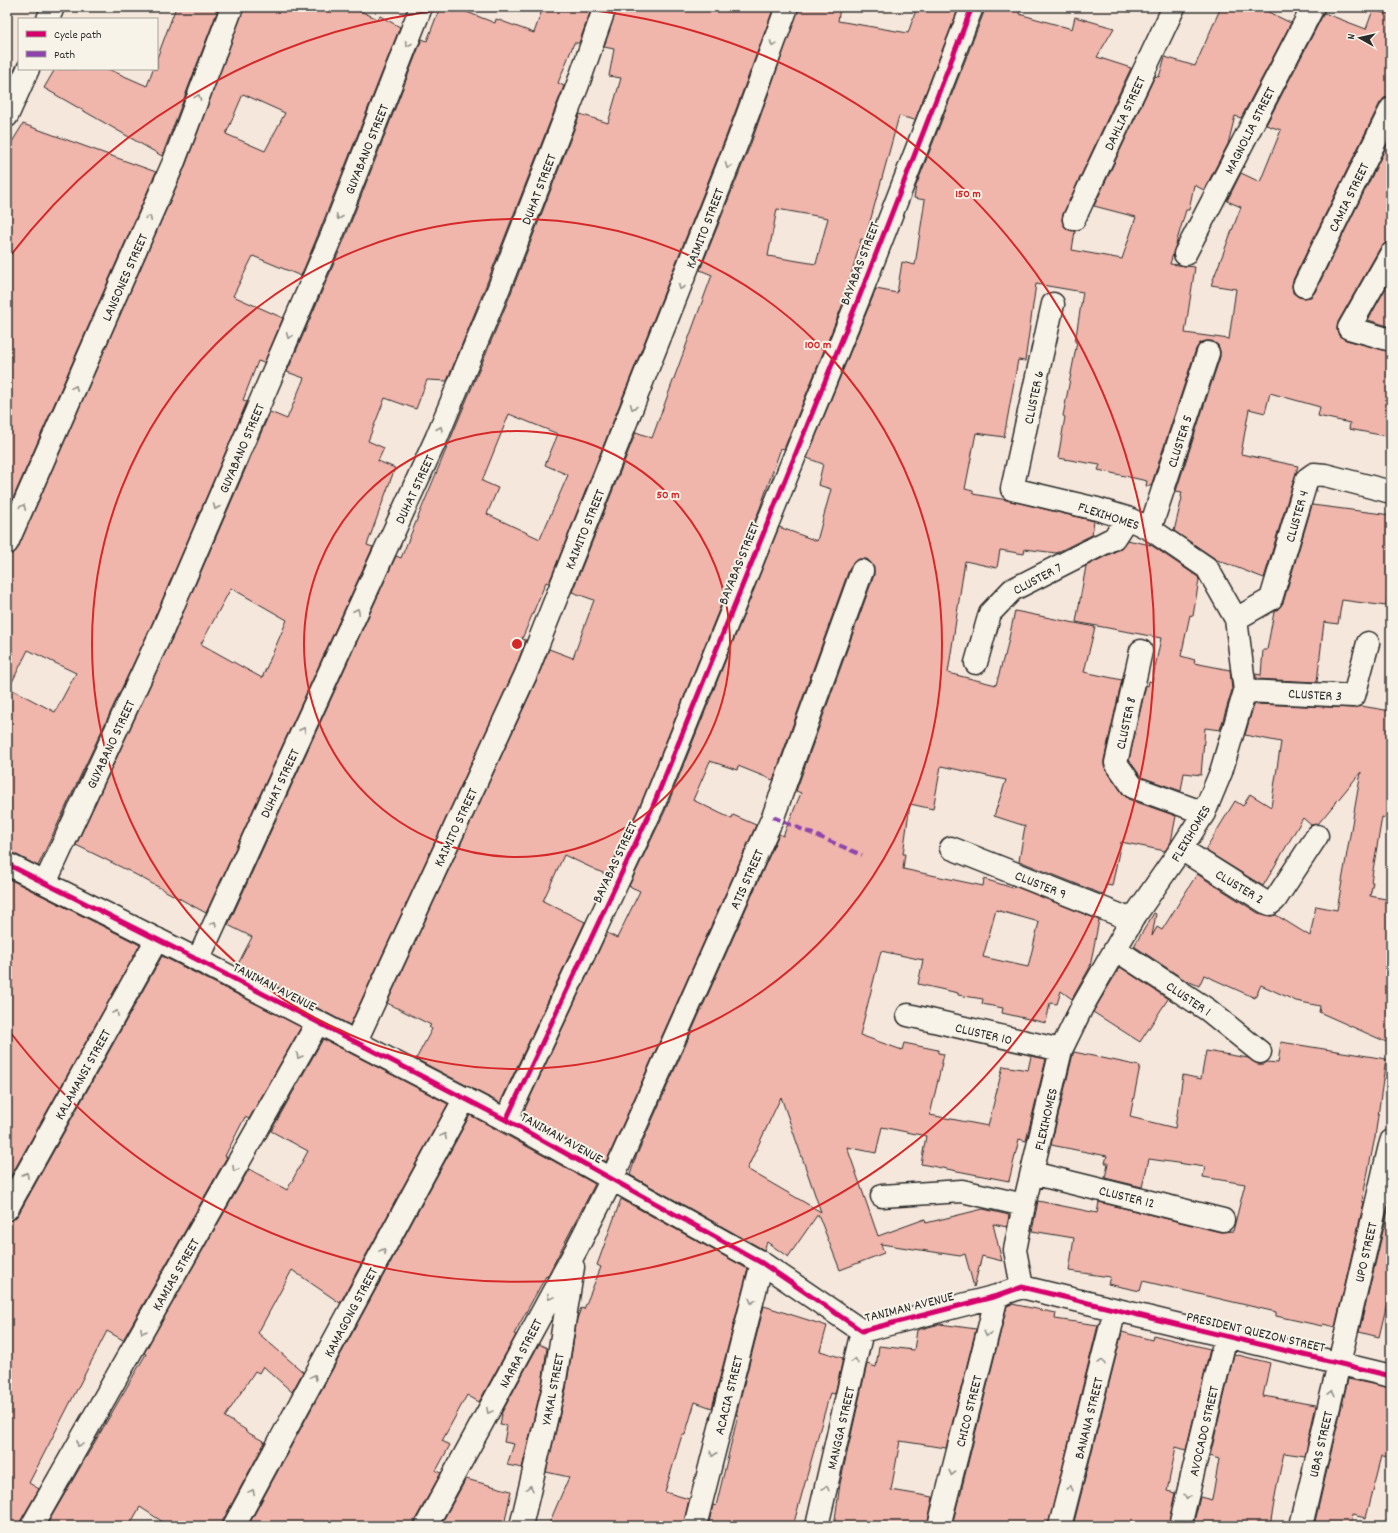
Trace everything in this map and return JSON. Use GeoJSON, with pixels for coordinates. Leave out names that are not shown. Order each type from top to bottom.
{"type":"FeatureCollection","features":[{"type":"Feature","properties":{"kind":"street"},"geometry":{"type":"LineString","coordinates":[[48,18],[53,7]]}},
{"type":"Feature","properties":{"kind":"street","name":"LANSONES STREET"},"geometry":{"type":"LineString","coordinates":[[7,543],[173,164],[232,7]]}},
{"type":"Feature","properties":{"kind":"street","name":"GUYABANO STREET"},"geometry":{"type":"LineString","coordinates":[[45,882],[166,622],[332,235],[421,7]]}},
{"type":"Feature","properties":{"kind":"street","name":"DUHAT STREET"},"geometry":{"type":"LineString","coordinates":[[198,960],[436,439],[497,293],[577,87],[605,7]]}},
{"type":"Feature","properties":{"kind":"street","name":"KAIMITO STREET"},"geometry":{"type":"LineString","coordinates":[[356,1041],[526,674],[728,168],[787,7]]}},
{"type":"Feature","properties":{"kind":"street","name":"BAYABAS STREET"},"geometry":{"type":"LineString","coordinates":[[506,1120],[653,806],[860,295],[972,7]]}},
{"type":"Feature","properties":{"kind":"street","name":"DAHLIA STREET"},"geometry":{"type":"LineString","coordinates":[[1074,219],[1174,7]]}},
{"type":"Feature","properties":{"kind":"street","name":"MAGNOLIA STREET"},"geometry":{"type":"LineString","coordinates":[[1185,254],[1313,7]]}},
{"type":"Feature","properties":{"kind":"street"},"geometry":{"type":"LineString","coordinates":[[7,116],[28,70]]}},
{"type":"Feature","properties":{"kind":"street","name":"CAMIA STREET"},"geometry":{"type":"LineString","coordinates":[[1304,286],[1391,109]]}},
{"type":"Feature","properties":{"kind":"street"},"geometry":{"type":"LineString","coordinates":[[1391,254],[1349,328],[1391,340]]}},
{"type":"Feature","properties":{"kind":"street","name":"CLUSTER 6"},"geometry":{"type":"LineString","coordinates":[[1012,489],[1053,304]]}},
{"type":"Feature","properties":{"kind":"street","name":"CLUSTER 5"},"geometry":{"type":"LineString","coordinates":[[1150,529],[1208,353]]}},
{"type":"Feature","properties":{"kind":"street","name":"CLUSTER 4"},"geometry":{"type":"LineString","coordinates":[[1236,618],[1271,599],[1307,479],[1314,474],[1325,474],[1391,492]]}},
{"type":"Feature","properties":{"kind":"street","name":"FLEXIHOMES"},"geometry":{"type":"LineString","coordinates":[[1012,489],[1097,509],[1127,518],[1150,529],[1207,568],[1236,618],[1245,690],[1221,772],[1204,813],[1182,849],[1132,920],[1082,1007],[1061,1050],[1024,1205],[1015,1250],[1022,1288]]}},
{"type":"Feature","properties":{"kind":"street","name":"CLUSTER 7"},"geometry":{"type":"LineString","coordinates":[[976,662],[990,613],[1012,590],[1114,538],[1127,518]]}},
{"type":"Feature","properties":{"kind":"street","name":"ATIS STREET"},"geometry":{"type":"LineString","coordinates":[[612,1179],[773,817],[862,571]]}},
{"type":"Feature","properties":{"kind":"street","name":"CLUSTER 3"},"geometry":{"type":"LineString","coordinates":[[1245,690],[1354,696],[1368,643]]}},
{"type":"Feature","properties":{"kind":"street","name":"CLUSTER 8"},"geometry":{"type":"LineString","coordinates":[[1141,651],[1116,763],[1133,787],[1204,813]]}},
{"type":"Feature","properties":{"kind":"street","name":"CLUSTER 2"},"geometry":{"type":"LineString","coordinates":[[1182,849],[1270,904],[1275,900],[1317,836]]}},
{"type":"Feature","properties":{"kind":"street","name":"CLUSTER 9"},"geometry":{"type":"LineString","coordinates":[[951,848],[1132,920]]}},
{"type":"Feature","properties":{"kind":"street","name":"TANIMAN AVENUE"},"geometry":{"type":"LineString","coordinates":[[7,864],[356,1041],[506,1120],[762,1263],[862,1331],[997,1296],[1022,1288]]}},
{"type":"Feature","properties":{"kind":"street","name":"KALAMANSI STREET"},"geometry":{"type":"LineString","coordinates":[[7,1209],[157,939]]}},
{"type":"Feature","properties":{"kind":"street","name":"CLUSTER 1"},"geometry":{"type":"LineString","coordinates":[[1115,949],[1208,1010],[1260,1052]]}},
{"type":"Feature","properties":{"kind":"street","name":"CLUSTER 10"},"geometry":{"type":"LineString","coordinates":[[908,1015],[1061,1050]]}},
{"type":"Feature","properties":{"kind":"street","name":"KAMIAS STREET"},"geometry":{"type":"LineString","coordinates":[[32,1526],[318,1022]]}},
{"type":"Feature","properties":{"kind":"street","name":"KAMAGONG STREET"},"geometry":{"type":"LineString","coordinates":[[234,1526],[465,1098]]}},
{"type":"Feature","properties":{"kind":"street","name":"UPO STREET"},"geometry":{"type":"LineString","coordinates":[[1339,1363],[1391,1141]]}},
{"type":"Feature","properties":{"kind":"street","name":"CLUSTER 12"},"geometry":{"type":"LineString","coordinates":[[1032,1173],[1222,1220]]}},
{"type":"Feature","properties":{"kind":"street","name":"NARRA STREET"},"geometry":{"type":"LineString","coordinates":[[426,1526],[576,1250],[612,1179]]}},
{"type":"Feature","properties":{"kind":"street"},"geometry":{"type":"LineString","coordinates":[[882,1196],[962,1192],[1024,1205]]}},
{"type":"Feature","properties":{"kind":"street","name":"YAKAL STREET"},"geometry":{"type":"LineString","coordinates":[[521,1526],[554,1386],[576,1250]]}},
{"type":"Feature","properties":{"kind":"street","name":"ACACIA STREET"},"geometry":{"type":"LineString","coordinates":[[694,1526],[762,1263]]}},
{"type":"Feature","properties":{"kind":"street"},"geometry":{"type":"LineString","coordinates":[[1022,1288],[1115,1310]]}},
{"type":"Feature","properties":{"kind":"street","name":"CHICO STREET"},"geometry":{"type":"LineString","coordinates":[[939,1526],[997,1296]]}},
{"type":"Feature","properties":{"kind":"street","name":"PRESIDENT QUEZON STREET"},"geometry":{"type":"LineString","coordinates":[[1115,1310],[1391,1376]]}},
{"type":"Feature","properties":{"kind":"street","name":"BANANA STREET"},"geometry":{"type":"LineString","coordinates":[[1060,1526],[1115,1310]]}},
{"type":"Feature","properties":{"kind":"street","name":"MANGGA STREET"},"geometry":{"type":"LineString","coordinates":[[817,1526],[862,1331]]}},
{"type":"Feature","properties":{"kind":"street","name":"AVOCADO STREET"},"geometry":{"type":"LineString","coordinates":[[1180,1526],[1226,1336]]}},
{"type":"Feature","properties":{"kind":"street","name":"UBAS STREET"},"geometry":{"type":"LineString","coordinates":[[1301,1526],[1339,1363]]}},
{"type":"Feature","properties":{"kind":"building"},"geometry":{"type":"Polygon","coordinates":[[[176,7],[219,7],[162,156],[44,88],[54,70],[110,70],[147,86],[153,70],[158,70],[158,55],[176,7]]]}},
{"type":"Feature","properties":{"kind":"building"},"geometry":{"type":"Polygon","coordinates":[[[244,7],[351,7],[378,19],[380,16],[400,27],[301,276],[253,256],[233,296],[283,318],[264,363],[258,361],[243,400],[247,402],[152,624],[38,866],[13,853],[7,852],[7,555],[14,553],[18,548],[184,169],[244,7]],[[243,94],[226,134],[265,151],[285,113],[243,94]],[[28,650],[9,688],[55,712],[76,673],[28,650]]]}},
{"type":"Feature","properties":{"kind":"building"},"geometry":{"type":"Polygon","coordinates":[[[440,7],[454,7],[495,23],[496,19],[534,33],[543,7],[592,7],[579,43],[574,43],[558,83],[564,86],[447,381],[427,380],[416,409],[385,398],[368,441],[384,448],[378,461],[395,468],[367,545],[373,547],[206,913],[129,871],[76,845],[174,634],[270,412],[287,419],[304,378],[287,372],[344,240],[422,39],[427,41],[440,7]],[[231,588],[201,644],[262,678],[287,620],[231,588]]]}},
{"type":"Feature","properties":{"kind":"building"},"geometry":{"type":"Polygon","coordinates":[[[617,7],[774,7],[727,134],[549,583],[546,582],[522,639],[526,640],[515,669],[350,1025],[237,966],[252,937],[228,925],[396,556],[401,558],[509,298],[580,114],[608,123],[621,78],[609,76],[614,49],[604,47],[617,7]],[[509,414],[482,481],[498,488],[487,514],[540,539],[568,475],[545,465],[558,434],[509,414]]]}},
{"type":"Feature","properties":{"kind":"building"},"geometry":{"type":"Polygon","coordinates":[[[799,7],[840,7],[838,21],[908,33],[917,7],[959,7],[915,120],[899,116],[865,240],[861,239],[849,283],[851,284],[784,449],[781,448],[760,508],[642,801],[607,875],[564,855],[543,901],[585,922],[500,1103],[416,1059],[432,1029],[429,1027],[431,1025],[387,1003],[537,679],[549,649],[573,658],[594,600],[572,592],[636,432],[652,438],[712,275],[700,270],[751,143],[799,7]],[[777,209],[768,256],[816,264],[828,218],[777,209]]]}},
{"type":"Feature","properties":{"kind":"building"},"geometry":{"type":"Polygon","coordinates":[[[984,7],[1020,7],[1019,14],[1072,29],[1075,17],[1114,28],[1097,57],[1131,68],[1063,214],[1062,220],[1064,226],[1069,230],[1075,231],[1072,250],[1122,259],[1136,217],[1094,206],[1155,76],[1159,77],[1165,57],[1195,66],[1221,7],[1258,7],[1291,23],[1241,118],[1235,116],[1228,144],[1204,190],[1194,185],[1189,210],[1186,210],[1170,264],[1195,267],[1185,333],[1229,339],[1236,289],[1211,285],[1241,207],[1227,201],[1241,173],[1260,182],[1281,130],[1266,125],[1324,13],[1366,29],[1373,10],[1391,15],[1391,97],[1384,98],[1380,103],[1293,280],[1292,286],[1293,293],[1299,297],[1311,297],[1315,292],[1391,137],[1391,242],[1385,243],[1380,248],[1338,322],[1337,329],[1339,336],[1346,340],[1391,352],[1391,437],[1349,429],[1350,423],[1318,416],[1320,407],[1270,393],[1265,413],[1249,409],[1241,454],[1298,466],[1264,578],[1217,560],[1174,531],[1182,498],[1182,492],[1176,491],[1220,357],[1218,345],[1212,341],[1206,341],[1200,343],[1196,349],[1151,486],[1146,486],[1147,481],[1098,470],[1100,465],[1058,458],[1065,417],[1063,416],[1077,342],[1075,342],[1083,292],[1036,284],[1025,361],[1018,360],[1004,437],[976,433],[965,489],[973,491],[973,494],[1007,500],[1094,521],[1092,534],[1094,534],[1056,553],[1025,549],[1024,554],[1000,550],[997,568],[965,561],[948,673],[996,685],[1005,656],[1015,611],[1095,627],[1084,672],[1122,680],[1104,760],[1104,766],[1128,799],[1176,816],[1171,842],[1165,851],[1121,842],[1112,886],[1106,885],[1104,895],[1019,861],[1025,826],[994,816],[1006,780],[941,766],[933,809],[910,804],[903,854],[905,854],[903,869],[983,886],[984,879],[1013,888],[1014,886],[1099,920],[1090,967],[1072,999],[1061,991],[1057,1004],[1050,1003],[1046,1023],[1002,1013],[1003,1008],[982,1004],[983,999],[958,995],[958,993],[918,984],[923,960],[881,951],[860,1035],[902,1050],[904,1043],[938,1050],[938,1053],[944,1054],[930,1115],[988,1126],[1003,1066],[1028,1070],[1031,1056],[1046,1059],[1026,1141],[1019,1139],[1009,1181],[921,1164],[926,1136],[882,1127],[876,1153],[847,1147],[878,1236],[925,1219],[926,1223],[983,1209],[1009,1215],[1007,1227],[993,1224],[1002,1261],[982,1256],[974,1287],[965,1254],[960,1256],[881,1244],[884,1253],[840,1270],[818,1214],[788,1257],[767,1242],[764,1250],[630,1175],[635,1159],[779,834],[783,836],[801,793],[796,791],[874,575],[874,568],[867,559],[859,559],[850,567],[773,780],[738,766],[737,770],[710,761],[693,800],[732,819],[733,815],[756,825],[606,1162],[522,1115],[607,933],[617,938],[640,891],[629,886],[665,811],[779,527],[817,541],[831,489],[818,485],[823,464],[807,458],[876,289],[897,293],[902,262],[915,265],[925,200],[914,198],[916,186],[984,12],[984,7]],[[996,910],[983,957],[1028,967],[1039,922],[996,910]],[[781,1097],[747,1169],[821,1212],[781,1097]]]}},
{"type":"Feature","properties":{"kind":"building"},"geometry":{"type":"Polygon","coordinates":[[[23,124],[156,172],[7,512],[7,150],[23,124]]]}},
{"type":"Feature","properties":{"kind":"building"},"geometry":{"type":"Polygon","coordinates":[[[1391,279],[1391,327],[1368,320],[1391,279]]]}},
{"type":"Feature","properties":{"kind":"building"},"geometry":{"type":"Polygon","coordinates":[[[1312,505],[1391,515],[1391,572],[1386,606],[1342,600],[1338,624],[1324,622],[1317,682],[1256,679],[1256,674],[1261,675],[1263,650],[1267,650],[1274,612],[1283,603],[1312,505]]]}},
{"type":"Feature","properties":{"kind":"building"},"geometry":{"type":"Polygon","coordinates":[[[1127,540],[1151,545],[1198,577],[1199,580],[1193,616],[1190,615],[1181,656],[1195,660],[1194,663],[1230,670],[1232,690],[1220,730],[1205,728],[1201,775],[1184,773],[1181,791],[1141,777],[1129,760],[1146,685],[1148,686],[1149,681],[1152,682],[1161,638],[1076,622],[1086,566],[1120,549],[1127,540]]]}},
{"type":"Feature","properties":{"kind":"building"},"geometry":{"type":"Polygon","coordinates":[[[1254,704],[1353,708],[1361,706],[1391,711],[1391,819],[1382,817],[1370,896],[1391,900],[1391,1044],[1319,1012],[1320,1006],[1296,1001],[1261,985],[1255,998],[1204,975],[1199,986],[1185,980],[1134,946],[1154,913],[1156,914],[1152,936],[1157,927],[1162,930],[1197,874],[1258,913],[1271,916],[1276,915],[1310,936],[1316,906],[1337,910],[1361,772],[1318,824],[1311,825],[1303,818],[1263,886],[1205,850],[1235,801],[1243,806],[1250,794],[1271,807],[1281,742],[1245,735],[1254,704]]]}},
{"type":"Feature","properties":{"kind":"building"},"geometry":{"type":"Polygon","coordinates":[[[7,878],[140,945],[7,1183],[7,878]]]}},
{"type":"Feature","properties":{"kind":"building"},"geometry":{"type":"Polygon","coordinates":[[[162,956],[301,1027],[249,1119],[245,1117],[225,1156],[227,1157],[123,1340],[107,1331],[29,1483],[39,1489],[21,1520],[20,1526],[7,1526],[7,1221],[13,1220],[18,1215],[162,956]]]}},
{"type":"Feature","properties":{"kind":"building"},"geometry":{"type":"Polygon","coordinates":[[[1120,967],[1168,999],[1140,1042],[1093,1012],[1120,967]]]}},
{"type":"Feature","properties":{"kind":"building"},"geometry":{"type":"Polygon","coordinates":[[[323,1039],[448,1104],[340,1303],[292,1270],[258,1333],[303,1372],[292,1392],[263,1366],[259,1373],[255,1371],[225,1417],[246,1430],[245,1431],[265,1442],[223,1520],[222,1526],[169,1526],[140,1507],[129,1526],[46,1526],[146,1354],[144,1353],[249,1169],[287,1190],[308,1151],[271,1131],[323,1039]]]}},
{"type":"Feature","properties":{"kind":"building"},"geometry":{"type":"Polygon","coordinates":[[[1281,1042],[1386,1059],[1375,1137],[1362,1201],[1364,1202],[1335,1327],[1323,1324],[1322,1326],[1276,1316],[1276,1312],[1143,1281],[1140,1291],[1108,1284],[1110,1277],[1069,1271],[1074,1238],[1032,1231],[1038,1201],[1097,1213],[1099,1202],[1220,1232],[1233,1231],[1245,1184],[1203,1177],[1205,1167],[1149,1159],[1142,1187],[1105,1178],[1108,1163],[1105,1163],[1107,1156],[1051,1145],[1073,1054],[1074,1052],[1140,1066],[1130,1117],[1175,1128],[1183,1075],[1201,1079],[1206,1051],[1248,1058],[1258,1064],[1264,1064],[1267,1062],[1278,1063],[1281,1042]]]}},
{"type":"Feature","properties":{"kind":"building"},"geometry":{"type":"Polygon","coordinates":[[[470,1115],[595,1184],[547,1277],[546,1276],[514,1334],[516,1335],[479,1402],[467,1395],[442,1441],[450,1445],[436,1471],[441,1473],[415,1520],[414,1526],[248,1526],[470,1115]]]}},
{"type":"Feature","properties":{"kind":"building"},"geometry":{"type":"Polygon","coordinates":[[[621,1199],[748,1269],[712,1408],[695,1402],[685,1435],[682,1435],[665,1492],[689,1499],[683,1526],[548,1526],[569,1477],[546,1472],[566,1389],[577,1319],[581,1308],[584,1309],[601,1267],[597,1265],[621,1199]]]}},
{"type":"Feature","properties":{"kind":"building"},"geometry":{"type":"Polygon","coordinates":[[[1389,1206],[1391,1207],[1391,1300],[1388,1299],[1379,1337],[1359,1332],[1389,1206]]]}},
{"type":"Feature","properties":{"kind":"building"},"geometry":{"type":"Polygon","coordinates":[[[1012,1304],[1056,1313],[1055,1319],[1098,1325],[1048,1526],[1023,1526],[1001,1522],[1000,1526],[952,1526],[1007,1306],[1012,1304]]]}},
{"type":"Feature","properties":{"kind":"building"},"geometry":{"type":"Polygon","coordinates":[[[764,1306],[827,1326],[820,1351],[843,1358],[835,1394],[830,1393],[793,1526],[777,1526],[764,1522],[764,1526],[708,1526],[713,1505],[716,1506],[738,1415],[736,1415],[764,1306]]]}},
{"type":"Feature","properties":{"kind":"building"},"geometry":{"type":"Polygon","coordinates":[[[940,1324],[976,1329],[946,1448],[900,1441],[891,1490],[933,1497],[927,1526],[834,1526],[840,1484],[867,1364],[876,1367],[879,1346],[914,1350],[917,1330],[940,1324]]]}},
{"type":"Feature","properties":{"kind":"building"},"geometry":{"type":"Polygon","coordinates":[[[1122,1332],[1152,1340],[1153,1335],[1210,1349],[1186,1450],[1176,1447],[1167,1491],[1175,1493],[1168,1526],[1073,1526],[1122,1332]]]}},
{"type":"Feature","properties":{"kind":"building"},"geometry":{"type":"Polygon","coordinates":[[[539,1344],[547,1348],[542,1384],[522,1468],[507,1465],[514,1444],[504,1442],[507,1426],[500,1425],[501,1414],[539,1344]]]}},
{"type":"Feature","properties":{"kind":"building"},"geometry":{"type":"Polygon","coordinates":[[[1234,1354],[1270,1363],[1263,1396],[1316,1405],[1305,1456],[1284,1453],[1270,1526],[1193,1526],[1200,1497],[1212,1500],[1219,1459],[1210,1456],[1234,1354]]]}},
{"type":"Feature","properties":{"kind":"building"},"geometry":{"type":"Polygon","coordinates":[[[1348,1379],[1391,1388],[1391,1457],[1382,1456],[1366,1518],[1352,1515],[1350,1526],[1314,1526],[1348,1379]]]}},
{"type":"Feature","properties":{"kind":"building"},"geometry":{"type":"Polygon","coordinates":[[[466,1479],[511,1491],[504,1526],[440,1526],[466,1479]]]}},
{"type":"Feature","properties":{"kind":"marked path"},"geometry":{"type":"LineString","coordinates":[[773,817],[862,855]]}},
{"type":"Feature","properties":{"kind":"cycle path"},"geometry":{"type":"LineString","coordinates":[[506,1120],[653,806],[860,295],[972,7]]}},
{"type":"Feature","properties":{"kind":"cycle path"},"geometry":{"type":"LineString","coordinates":[[7,864],[198,960],[506,1120],[762,1263],[862,1331],[997,1296],[1022,1287],[1391,1376]]}}]}
